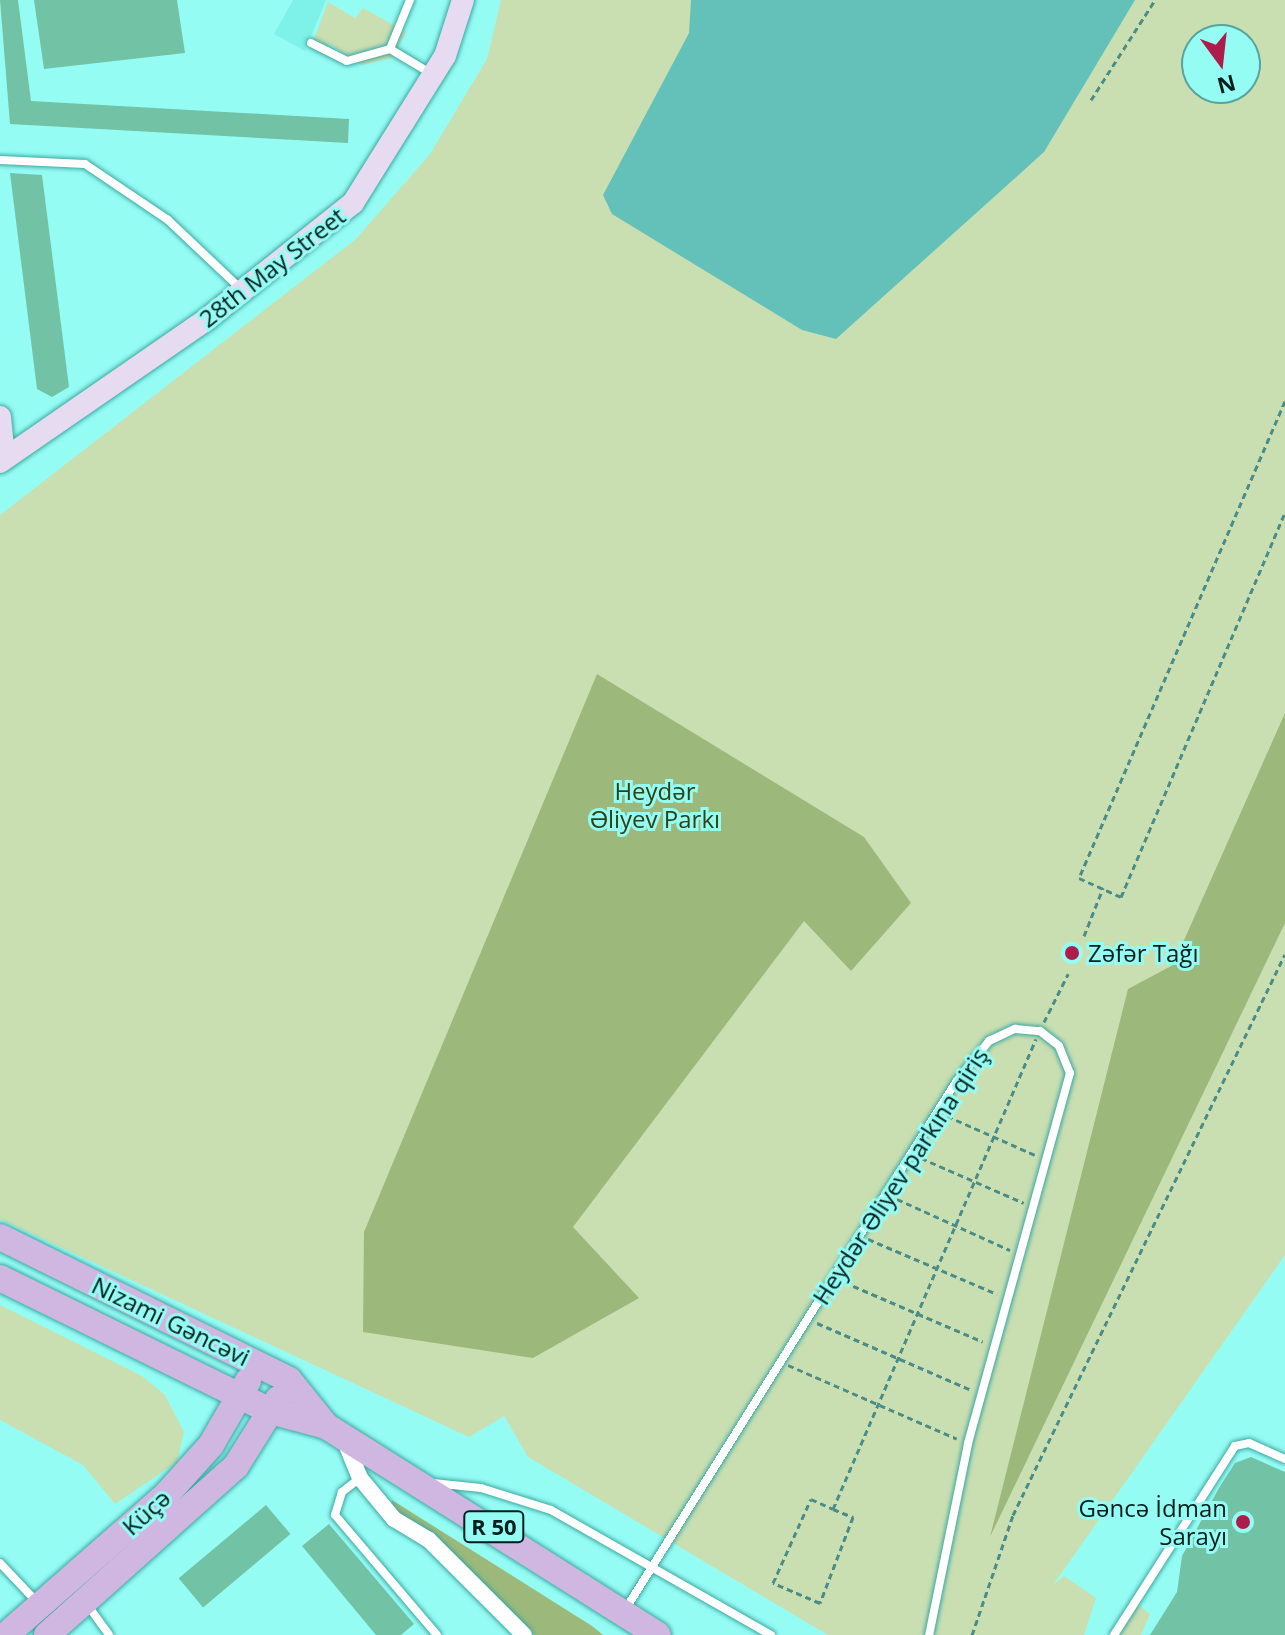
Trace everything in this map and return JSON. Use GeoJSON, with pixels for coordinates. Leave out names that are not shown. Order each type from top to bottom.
{"type":"FeatureCollection","features":[{"type":"Feature","properties":{"kind":"main road","name":"28th May Street"},"geometry":{"type":"LineString","coordinates":[[2,460],[242,291],[353,203],[433,75],[463,0]]}},
{"type":"Feature","properties":{"kind":"main road"},"geometry":{"type":"LineString","coordinates":[[0,417],[2,460]]}},
{"type":"Feature","properties":{"kind":"main road","name":"Nizami Gəncəvi"},"geometry":{"type":"LineString","coordinates":[[0,1237],[289,1380],[335,1432]]}},
{"type":"Feature","properties":{"kind":"main road","name":"Nizami Gəncəvi"},"geometry":{"type":"LineString","coordinates":[[0,1278],[270,1411],[335,1432],[420,1481],[625,1610],[658,1635]]}},
{"type":"Feature","properties":{"kind":"main road","name":"Küçə"},"geometry":{"type":"LineString","coordinates":[[6,1635],[166,1495],[211,1445],[257,1364]]}},
{"type":"Feature","properties":{"kind":"main road"},"geometry":{"type":"LineString","coordinates":[[47,1635],[236,1466],[289,1380]]}},
{"type":"Feature","properties":{"kind":"street"},"geometry":{"type":"LineString","coordinates":[[335,1432],[360,1478],[394,1519],[429,1540],[524,1635]]}},
{"type":"Feature","properties":{"kind":"lane"},"geometry":{"type":"LineString","coordinates":[[390,49],[410,0]]}},
{"type":"Feature","properties":{"kind":"lane"},"geometry":{"type":"LineString","coordinates":[[311,43],[347,61],[390,49],[433,75]]}},
{"type":"Feature","properties":{"kind":"lane"},"geometry":{"type":"LineString","coordinates":[[0,160],[85,164],[168,220],[242,291]]}},
{"type":"Feature","properties":{"kind":"lane","name":"Heydər Əliyev parkına qiriş"},"geometry":{"type":"LineString","coordinates":[[625,1610],[937,1112],[989,1041],[1015,1029],[1040,1031]]}},
{"type":"Feature","properties":{"kind":"lane"},"geometry":{"type":"LineString","coordinates":[[929,1635],[968,1444],[1070,1073],[1059,1046],[1040,1031]]}},
{"type":"Feature","properties":{"kind":"lane"},"geometry":{"type":"LineString","coordinates":[[1114,1635],[1235,1446],[1249,1443],[1285,1459]]}},
{"type":"Feature","properties":{"kind":"lane"},"geometry":{"type":"LineString","coordinates":[[360,1478],[342,1492],[335,1515],[437,1635]]}},
{"type":"Feature","properties":{"kind":"lane"},"geometry":{"type":"LineString","coordinates":[[420,1481],[481,1488],[551,1510],[653,1562],[771,1635]]}},
{"type":"Feature","properties":{"kind":"lane"},"geometry":{"type":"LineString","coordinates":[[0,1563],[40,1605]]}},
{"type":"Feature","properties":{"kind":"lane"},"geometry":{"type":"LineString","coordinates":[[69,1581],[109,1635]]}},
{"type":"Feature","properties":{"kind":"path"},"geometry":{"type":"LineString","coordinates":[[1091,100],[1155,0]]}},
{"type":"Feature","properties":{"kind":"path"},"geometry":{"type":"LineString","coordinates":[[1285,401],[1079,878],[1121,897],[1285,513]]}},
{"type":"Feature","properties":{"kind":"path"},"geometry":{"type":"LineString","coordinates":[[1084,936],[1103,888]]}},
{"type":"Feature","properties":{"kind":"path"},"geometry":{"type":"LineString","coordinates":[[972,1635],[1013,1515],[1285,954]]}},
{"type":"Feature","properties":{"kind":"path"},"geometry":{"type":"LineString","coordinates":[[833,1509],[1040,1031],[1068,974]]}},
{"type":"Feature","properties":{"kind":"path"},"geometry":{"type":"LineString","coordinates":[[937,1112],[1046,1159]]}},
{"type":"Feature","properties":{"kind":"path"},"geometry":{"type":"LineString","coordinates":[[910,1154],[1034,1208]]}},
{"type":"Feature","properties":{"kind":"path"},"geometry":{"type":"LineString","coordinates":[[885,1194],[1021,1255]]}},
{"type":"Feature","properties":{"kind":"path"},"geometry":{"type":"LineString","coordinates":[[859,1235],[1008,1298]]}},
{"type":"Feature","properties":{"kind":"path"},"geometry":{"type":"LineString","coordinates":[[833,1277],[994,1347]]}},
{"type":"Feature","properties":{"kind":"path"},"geometry":{"type":"LineString","coordinates":[[807,1318],[982,1395]]}},
{"type":"Feature","properties":{"kind":"path"},"geometry":{"type":"LineString","coordinates":[[779,1361],[968,1444]]}},
{"type":"Feature","properties":{"kind":"path"},"geometry":{"type":"LineString","coordinates":[[811,1499],[833,1509],[853,1517],[820,1603],[773,1583],[811,1499]]}},
{"type":"Feature","properties":{"kind":"shaded area"},"geometry":{"type":"Polygon","coordinates":[[[293,0],[326,0],[305,51],[274,34],[293,0]]]}},
{"type":"Feature","properties":{"kind":"green space","name":"Heydər Əliyev Parkı"},"geometry":{"type":"Polygon","coordinates":[[[501,0],[1285,0],[1285,1255],[1053,1585],[1064,1576],[1096,1598],[1084,1635],[828,1635],[528,1457],[504,1416],[469,1437],[0,1219],[0,515],[356,239],[430,154],[487,59],[501,0]]]}},
{"type":"Feature","properties":{"kind":"green space"},"geometry":{"type":"Polygon","coordinates":[[[328,2],[355,18],[363,8],[406,32],[393,58],[362,65],[329,44],[321,54],[311,47],[328,2]]]}},
{"type":"Feature","properties":{"kind":"green space"},"geometry":{"type":"Polygon","coordinates":[[[597,674],[864,837],[911,903],[851,971],[804,921],[573,1227],[639,1298],[533,1358],[363,1332],[364,1232],[597,674]]]}},
{"type":"Feature","properties":{"kind":"green space"},"geometry":{"type":"Polygon","coordinates":[[[1285,713],[1285,923],[990,1537],[1128,989],[1173,965],[1285,713]]]}},
{"type":"Feature","properties":{"kind":"green space"},"geometry":{"type":"Polygon","coordinates":[[[0,1305],[142,1376],[165,1395],[184,1432],[177,1462],[115,1504],[83,1465],[0,1420],[0,1305]]]}},
{"type":"Feature","properties":{"kind":"green space"},"geometry":{"type":"Polygon","coordinates":[[[392,1500],[603,1635],[534,1635],[391,1509],[392,1500]]]}},
{"type":"Feature","properties":{"kind":"green space"},"geometry":{"type":"Polygon","coordinates":[[[1137,1604],[1150,1614],[1141,1635],[1117,1635],[1137,1604]]]}},
{"type":"Feature","properties":{"kind":"water"},"geometry":{"type":"Polygon","coordinates":[[[691,0],[1135,0],[1044,152],[836,339],[802,330],[612,214],[603,195],[689,33],[691,0]]]}},
{"type":"Feature","properties":{"kind":"building"},"geometry":{"type":"Polygon","coordinates":[[[0,0],[18,0],[31,101],[349,119],[348,143],[10,124],[0,0]]]}},
{"type":"Feature","properties":{"kind":"building"},"geometry":{"type":"Polygon","coordinates":[[[34,0],[177,0],[185,53],[44,69],[34,0]]]}},
{"type":"Feature","properties":{"kind":"building"},"geometry":{"type":"Polygon","coordinates":[[[10,173],[42,175],[69,387],[52,397],[37,389],[10,173]]]}},
{"type":"Feature","properties":{"kind":"building","name":"Gəncə İdman Sarayı"},"geometry":{"type":"Polygon","coordinates":[[[1251,1457],[1285,1472],[1285,1635],[1150,1635],[1177,1592],[1182,1556],[1219,1488],[1235,1463],[1251,1457]]]}},
{"type":"Feature","properties":{"kind":"building"},"geometry":{"type":"Polygon","coordinates":[[[266,1505],[290,1534],[203,1607],[179,1578],[266,1505]]]}},
{"type":"Feature","properties":{"kind":"building"},"geometry":{"type":"Polygon","coordinates":[[[329,1524],[414,1624],[401,1635],[376,1635],[302,1546],[329,1524]]]}},
{"type":"Feature","properties":{"kind":"place","name":"Zəfər Tağı"},"geometry":{"type":"Point","coordinates":[1072,953]}},
{"type":"Feature","properties":{"kind":"place","name":"Gəncə İdman Sarayı"},"geometry":{"type":"Point","coordinates":[1243,1522]}}]}
